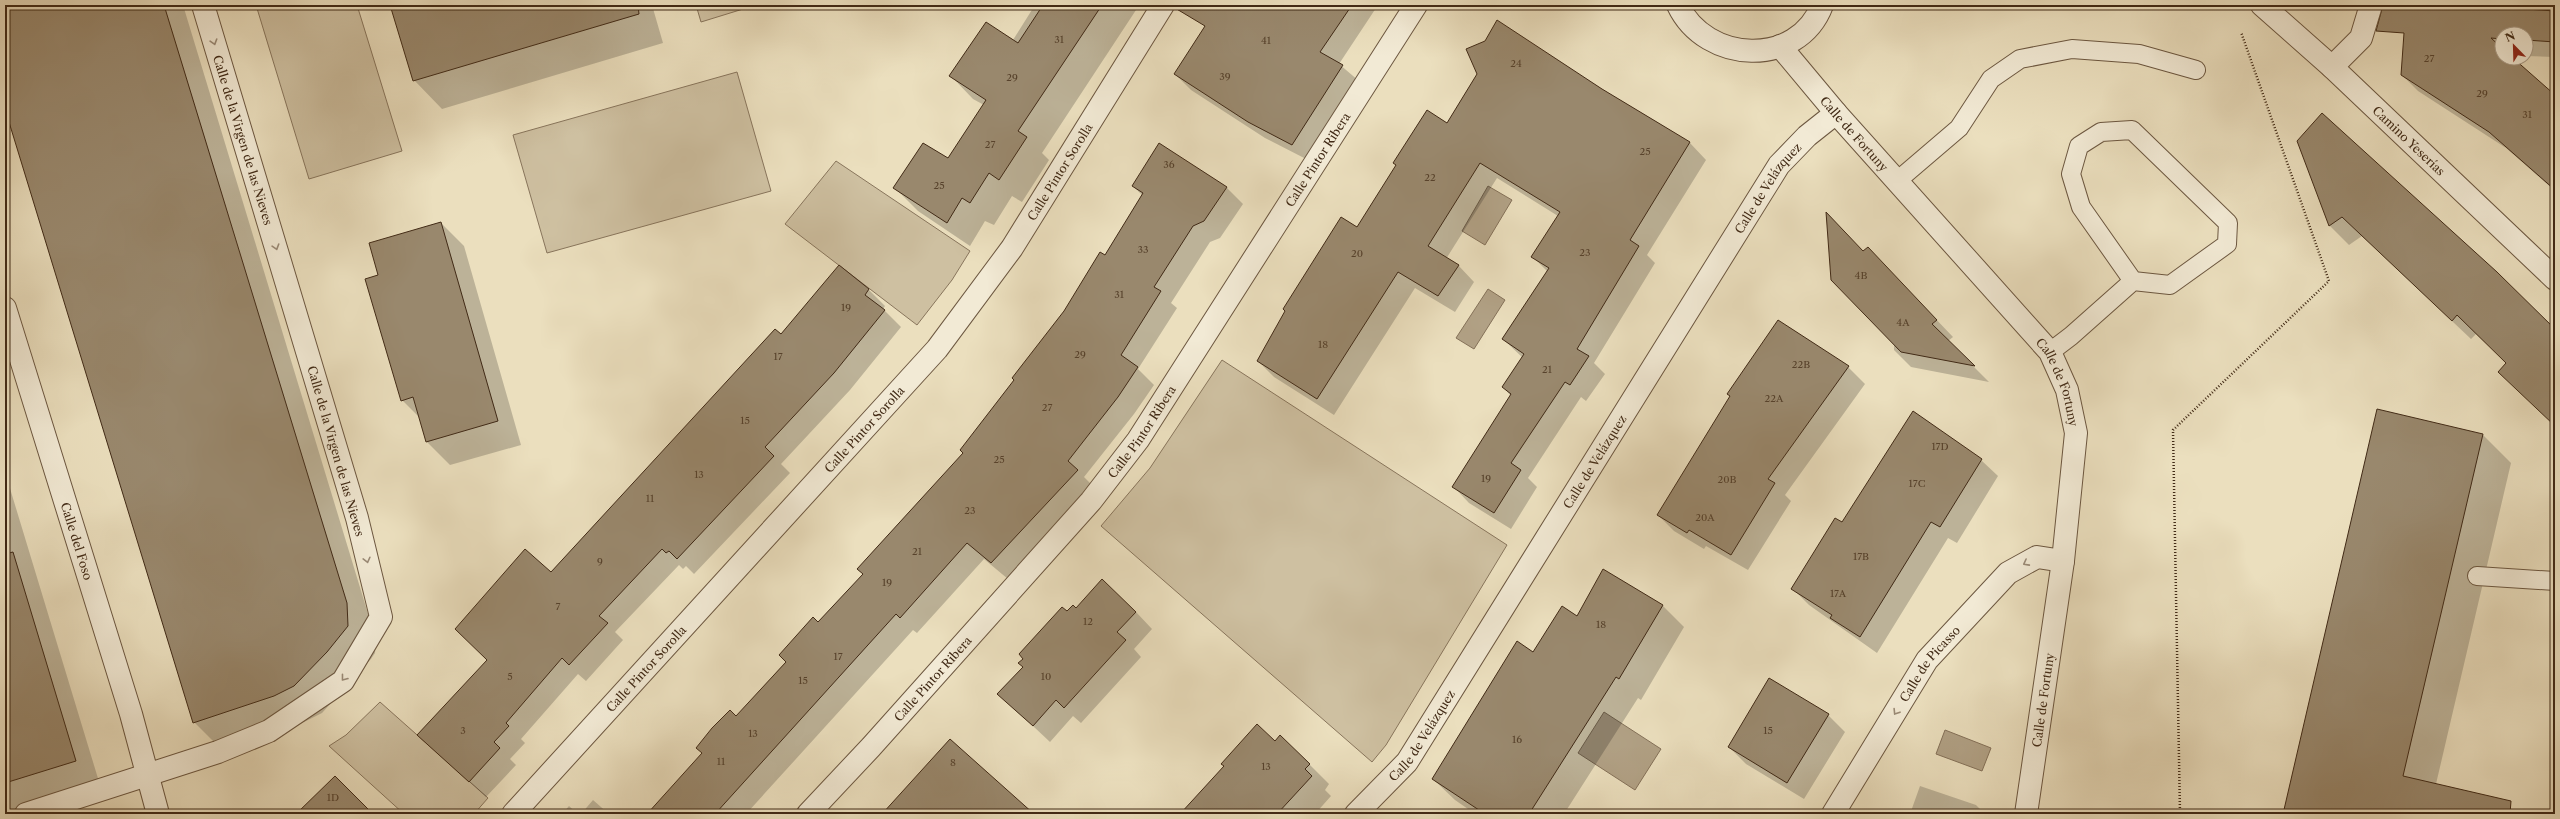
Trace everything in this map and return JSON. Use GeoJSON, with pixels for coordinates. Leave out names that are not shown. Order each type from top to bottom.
{"type":"FeatureCollection","features":[{"type":"Feature","properties":{"kind":"street","name":"Calle de la Virgen de las Nieves"},"geometry":{"type":"LineString","coordinates":[[26,814],[218,752],[269,731],[343,681],[381,617],[357,518],[203,5]]}},
{"type":"Feature","properties":{"kind":"street","name":"Calle Pintor Sorolla"},"geometry":{"type":"LineString","coordinates":[[513,814],[937,349],[1012,248],[1163,5]]}},
{"type":"Feature","properties":{"kind":"street","name":"Calle Pintor Ribera"},"geometry":{"type":"LineString","coordinates":[[808,814],[877,741],[1091,501],[1138,440],[1416,5]]}},
{"type":"Feature","properties":{"kind":"street"},"geometry":{"type":"LineString","coordinates":[[1678,5],[1684,18],[1703,37],[1727,49],[1754,52],[1780,46],[1802,32],[1822,5]]}},
{"type":"Feature","properties":{"kind":"street","name":"Camino Yeserías"},"geometry":{"type":"LineString","coordinates":[[2262,5],[2332,67],[2555,279]]}},
{"type":"Feature","properties":{"kind":"street"},"geometry":{"type":"LineString","coordinates":[[2332,67],[2361,38],[2371,5]]}},
{"type":"Feature","properties":{"kind":"street","name":"Calle de Fortuny"},"geometry":{"type":"LineString","coordinates":[[1780,46],[1836,114],[2050,352],[2067,390],[2076,433],[2063,561],[2026,814]]}},
{"type":"Feature","properties":{"kind":"street","name":"Calle de Velázquez"},"geometry":{"type":"LineString","coordinates":[[1356,814],[1407,762],[1779,165],[1808,136],[1836,114]]}},
{"type":"Feature","properties":{"kind":"street","name":"Calle del Foso"},"geometry":{"type":"LineString","coordinates":[[5,308],[148,775],[158,814]]}},
{"type":"Feature","properties":{"kind":"street","name":"Calle de Picasso"},"geometry":{"type":"LineString","coordinates":[[1833,814],[1927,660],[2008,573],[2037,557],[2063,561]]}},
{"type":"Feature","properties":{"kind":"lane"},"geometry":{"type":"LineString","coordinates":[[1897,181],[1959,128],[1991,79],[2020,59],[2072,49],[2139,54],[2196,70]]}},
{"type":"Feature","properties":{"kind":"lane"},"geometry":{"type":"LineString","coordinates":[[2050,352],[2071,336],[2133,280],[2170,285],[2227,244],[2228,223],[2132,130],[2101,132],[2080,146],[2071,174],[2081,207],[2133,280]]}},
{"type":"Feature","properties":{"kind":"lane"},"geometry":{"type":"LineString","coordinates":[[2477,576],[2555,581]]}},
{"type":"Feature","properties":{"kind":"path"},"geometry":{"type":"LineString","coordinates":[[2180,814],[2173,430],[2329,281],[2240,27]]}},
{"type":"Feature","properties":{"kind":"shaded area"},"geometry":{"type":"Polygon","coordinates":[[[256,5],[357,5],[402,151],[309,179],[256,5]]]}},
{"type":"Feature","properties":{"kind":"shaded area"},"geometry":{"type":"Polygon","coordinates":[[[696,5],[756,5],[701,22],[696,5]]]}},
{"type":"Feature","properties":{"kind":"shaded area"},"geometry":{"type":"Polygon","coordinates":[[[737,72],[771,191],[547,253],[513,135],[737,72]]]}},
{"type":"Feature","properties":{"kind":"shaded area"},"geometry":{"type":"Polygon","coordinates":[[[836,161],[970,251],[952,280],[917,325],[785,224],[836,161]]]}},
{"type":"Feature","properties":{"kind":"shaded area"},"geometry":{"type":"Polygon","coordinates":[[[1488,186],[1512,200],[1485,245],[1462,231],[1488,186]]]}},
{"type":"Feature","properties":{"kind":"shaded area"},"geometry":{"type":"Polygon","coordinates":[[[1488,289],[1505,300],[1474,349],[1456,338],[1488,289]]]}},
{"type":"Feature","properties":{"kind":"shaded area"},"geometry":{"type":"Polygon","coordinates":[[[1222,360],[1507,545],[1386,745],[1372,762],[1101,526],[1150,468],[1222,360]]]}},
{"type":"Feature","properties":{"kind":"shaded area"},"geometry":{"type":"Polygon","coordinates":[[[380,702],[488,798],[474,814],[404,814],[329,746],[346,735],[380,702]]]}},
{"type":"Feature","properties":{"kind":"shaded area"},"geometry":{"type":"Polygon","coordinates":[[[1604,712],[1661,749],[1635,790],[1578,753],[1604,712]]]}},
{"type":"Feature","properties":{"kind":"shaded area"},"geometry":{"type":"Polygon","coordinates":[[[1945,730],[1991,748],[1982,771],[1936,754],[1945,730]]]}},
{"type":"Feature","properties":{"kind":"building"},"geometry":{"type":"Polygon","coordinates":[[[5,5],[164,5],[347,603],[348,626],[327,652],[294,686],[274,696],[193,723],[5,109],[5,5]]]}},
{"type":"Feature","properties":{"kind":"building"},"geometry":{"type":"Polygon","coordinates":[[[390,5],[638,5],[639,14],[413,81],[390,5]]]}},
{"type":"Feature","properties":{"kind":"building"},"geometry":{"type":"Polygon","coordinates":[[[1043,5],[1102,5],[1018,131],[1027,137],[999,180],[989,173],[970,203],[962,198],[947,223],[893,188],[923,143],[948,158],[986,100],[949,76],[986,22],[1018,43],[1043,5]]]}},
{"type":"Feature","properties":{"kind":"building"},"geometry":{"type":"Polygon","coordinates":[[[1175,5],[1352,5],[1320,52],[1343,65],[1292,145],[1248,122],[1174,74],[1205,26],[1175,8],[1175,5]]]}},
{"type":"Feature","properties":{"kind":"building"},"geometry":{"type":"Polygon","coordinates":[[[2383,5],[2468,5],[2555,11],[2555,42],[2534,41],[2534,26],[2494,26],[2494,38],[2491,38],[2494,41],[2494,66],[2522,66],[2555,95],[2555,190],[2489,132],[2401,75],[2404,33],[2376,31],[2383,5]]]}},
{"type":"Feature","properties":{"kind":"building"},"geometry":{"type":"Polygon","coordinates":[[[1497,20],[1602,89],[1690,142],[1630,240],[1639,246],[1577,349],[1589,356],[1570,385],[1565,382],[1511,463],[1521,470],[1494,513],[1452,487],[1511,394],[1502,387],[1524,354],[1502,339],[1549,268],[1531,257],[1560,212],[1480,163],[1428,246],[1459,265],[1438,296],[1398,272],[1317,399],[1257,361],[1285,311],[1283,309],[1341,217],[1357,227],[1396,165],[1393,163],[1427,110],[1447,123],[1477,74],[1466,49],[1485,41],[1497,20]]]}},
{"type":"Feature","properties":{"kind":"building"},"geometry":{"type":"Polygon","coordinates":[[[2322,113],[2497,272],[2555,329],[2555,426],[2498,372],[2506,363],[2457,315],[2452,321],[2342,217],[2329,226],[2297,141],[2322,113]]]}},
{"type":"Feature","properties":{"kind":"building"},"geometry":{"type":"Polygon","coordinates":[[[1159,143],[1227,187],[1204,221],[1193,226],[1154,287],[1161,291],[1121,355],[1138,367],[1118,397],[1068,461],[1078,470],[991,563],[967,543],[900,618],[896,614],[715,814],[647,814],[702,753],[696,748],[712,728],[730,710],[736,716],[786,662],[779,655],[813,617],[818,622],[863,574],[857,569],[963,453],[960,450],[1014,380],[1012,378],[1064,311],[1100,252],[1105,255],[1143,193],[1132,186],[1159,143]]]}},
{"type":"Feature","properties":{"kind":"building"},"geometry":{"type":"Polygon","coordinates":[[[1826,212],[1863,251],[1868,247],[1937,320],[1932,324],[1975,366],[1901,352],[1831,280],[1826,212]]]}},
{"type":"Feature","properties":{"kind":"building"},"geometry":{"type":"Polygon","coordinates":[[[441,222],[498,421],[426,442],[413,397],[401,401],[365,279],[378,275],[369,243],[441,222]]]}},
{"type":"Feature","properties":{"kind":"building"},"geometry":{"type":"Polygon","coordinates":[[[839,265],[869,289],[865,295],[885,310],[834,373],[765,447],[774,456],[677,559],[669,551],[666,553],[662,549],[599,616],[608,623],[569,665],[562,658],[506,723],[509,726],[494,742],[500,748],[469,782],[417,735],[487,660],[455,629],[525,549],[551,572],[775,329],[781,334],[839,265]]]}},
{"type":"Feature","properties":{"kind":"building"},"geometry":{"type":"Polygon","coordinates":[[[1778,320],[1849,366],[1768,479],[1775,483],[1731,555],[1689,530],[1687,533],[1657,515],[1730,396],[1727,394],[1778,320]]]}},
{"type":"Feature","properties":{"kind":"building"},"geometry":{"type":"Polygon","coordinates":[[[2377,409],[2483,434],[2403,776],[2511,801],[2510,814],[2283,814],[2377,409]]]}},
{"type":"Feature","properties":{"kind":"building"},"geometry":{"type":"Polygon","coordinates":[[[1913,411],[1982,459],[1940,527],[1931,522],[1860,637],[1830,618],[1832,615],[1791,589],[1835,518],[1842,522],[1913,411]]]}},
{"type":"Feature","properties":{"kind":"building"},"geometry":{"type":"Polygon","coordinates":[[[13,552],[76,761],[5,783],[5,554],[13,552]]]}},
{"type":"Feature","properties":{"kind":"building"},"geometry":{"type":"Polygon","coordinates":[[[1603,569],[1663,605],[1619,679],[1616,677],[1529,814],[1485,814],[1432,779],[1517,641],[1533,652],[1562,606],[1577,616],[1603,569]]]}},
{"type":"Feature","properties":{"kind":"building"},"geometry":{"type":"Polygon","coordinates":[[[1102,579],[1136,612],[1117,632],[1126,640],[1064,708],[1056,700],[1033,726],[997,694],[1023,667],[1018,663],[1023,659],[1019,654],[1062,607],[1067,611],[1073,605],[1076,608],[1102,579]]]}},
{"type":"Feature","properties":{"kind":"building"},"geometry":{"type":"Polygon","coordinates":[[[1769,678],[1829,714],[1787,783],[1728,747],[1769,678]]]}},
{"type":"Feature","properties":{"kind":"building"},"geometry":{"type":"Polygon","coordinates":[[[1257,724],[1275,741],[1280,735],[1310,764],[1305,769],[1312,776],[1277,814],[1180,814],[1224,766],[1221,764],[1257,724]]]}},
{"type":"Feature","properties":{"kind":"building"},"geometry":{"type":"Polygon","coordinates":[[[950,739],[1034,814],[882,814],[950,739]]]}},
{"type":"Feature","properties":{"kind":"building"},"geometry":{"type":"Polygon","coordinates":[[[335,776],[373,814],[296,814],[335,776]]]}}]}
